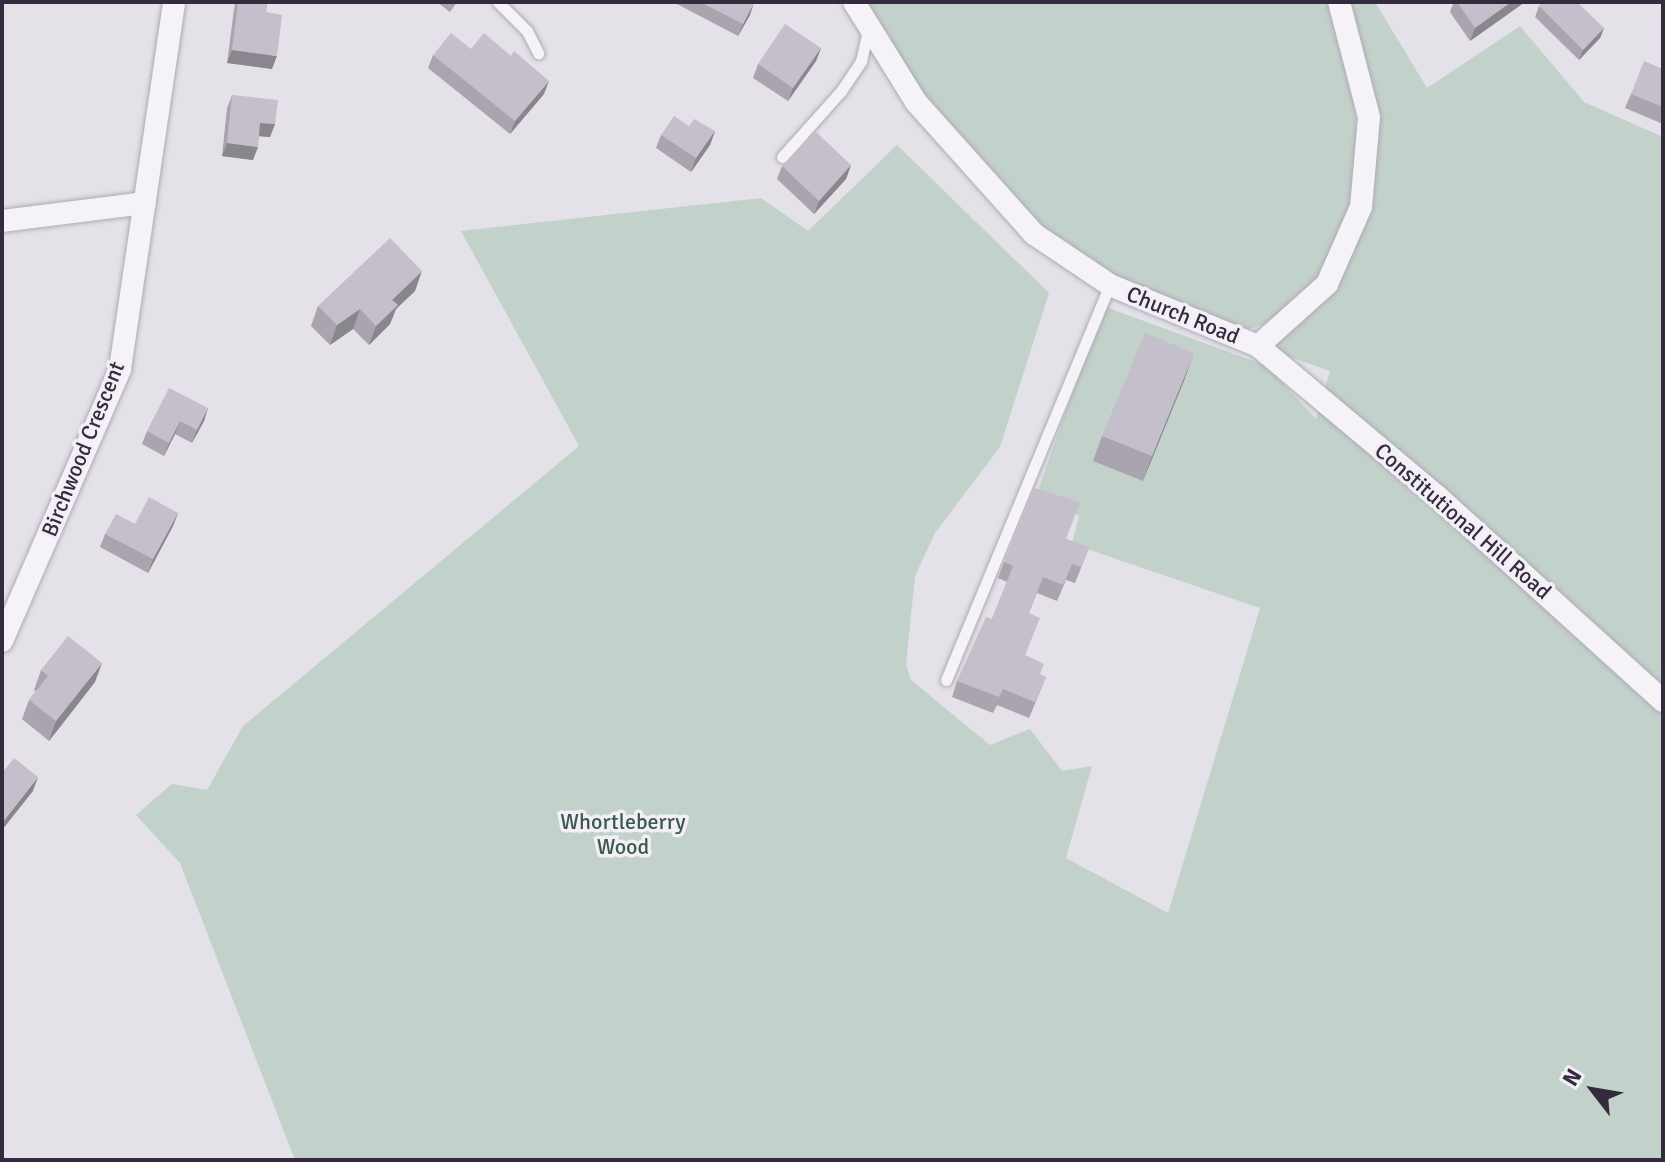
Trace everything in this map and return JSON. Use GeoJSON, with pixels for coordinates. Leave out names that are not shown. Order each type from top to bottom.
{"type":"FeatureCollection","features":[{"type":"Feature","properties":{"kind":"street","name":"Birchwood Crescent"},"geometry":{"type":"LineString","coordinates":[[2,641],[120,369],[174,2]]}},
{"type":"Feature","properties":{"kind":"street","name":"Church Road"},"geometry":{"type":"LineString","coordinates":[[854,2],[872,12],[916,102],[1009,210],[1064,258],[1110,285],[1258,346],[1327,284],[1361,207],[1369,117],[1339,2]]}},
{"type":"Feature","properties":{"kind":"street"},"geometry":{"type":"LineString","coordinates":[[2,221],[145,203]]}},
{"type":"Feature","properties":{"kind":"street","name":"Constitutional Hill Road"},"geometry":{"type":"LineString","coordinates":[[1258,346],[1437,496],[1663,701]]}},
{"type":"Feature","properties":{"kind":"lane"},"geometry":{"type":"LineString","coordinates":[[498,2],[527,31],[538,53]]}},
{"type":"Feature","properties":{"kind":"lane"},"geometry":{"type":"LineString","coordinates":[[782,157],[861,61],[872,12]]}},
{"type":"Feature","properties":{"kind":"lane"},"geometry":{"type":"LineString","coordinates":[[946,680],[1110,285]]}},
{"type":"Feature","properties":{"kind":"green space"},"geometry":{"type":"Polygon","coordinates":[[[866,2],[1334,2],[1356,117],[1358,175],[1354,204],[1313,292],[1279,321],[1248,329],[1124,283],[1053,242],[934,110],[866,2]]]}},
{"type":"Feature","properties":{"kind":"green space","name":"Whortleberry Wood"},"geometry":{"type":"Polygon","coordinates":[[[1339,2],[1375,2],[1427,88],[1520,26],[1584,102],[1663,137],[1663,1160],[295,1160],[180,863],[136,815],[172,784],[207,790],[243,726],[579,446],[461,231],[761,198],[808,231],[897,145],[1049,293],[1000,447],[935,533],[915,576],[906,664],[911,680],[990,745],[1030,729],[1062,771],[1092,766],[1066,858],[1168,913],[1260,608],[1072,544],[1079,516],[1035,499],[1103,306],[1267,366],[1316,419],[1330,371],[1258,346],[1327,284],[1361,207],[1368,114],[1339,2]]]}},
{"type":"Feature","properties":{"kind":"building"},"geometry":{"type":"Polygon","coordinates":[[[238,2],[267,2],[266,12],[282,15],[277,56],[232,50],[238,2]]]}},
{"type":"Feature","properties":{"kind":"building"},"geometry":{"type":"Polygon","coordinates":[[[700,2],[752,2],[754,3],[743,24],[700,2]]]}},
{"type":"Feature","properties":{"kind":"building"},"geometry":{"type":"Polygon","coordinates":[[[1457,2],[1511,2],[1475,28],[1457,2]]]}},
{"type":"Feature","properties":{"kind":"building"},"geometry":{"type":"Polygon","coordinates":[[[1542,2],[1577,2],[1604,28],[1583,50],[1539,6],[1542,2]]]}},
{"type":"Feature","properties":{"kind":"building"},"geometry":{"type":"Polygon","coordinates":[[[785,24],[821,48],[793,88],[758,64],[785,24]]]}},
{"type":"Feature","properties":{"kind":"building"},"geometry":{"type":"Polygon","coordinates":[[[451,33],[471,49],[484,33],[511,56],[514,51],[549,81],[515,121],[433,55],[451,33]]]}},
{"type":"Feature","properties":{"kind":"building"},"geometry":{"type":"Polygon","coordinates":[[[1644,61],[1663,69],[1663,107],[1631,94],[1644,61]]]}},
{"type":"Feature","properties":{"kind":"building"},"geometry":{"type":"Polygon","coordinates":[[[232,95],[278,100],[275,124],[260,123],[258,147],[227,143],[232,95]]]}},
{"type":"Feature","properties":{"kind":"building"},"geometry":{"type":"Polygon","coordinates":[[[674,116],[689,126],[694,119],[715,131],[696,158],[661,135],[674,116]]]}},
{"type":"Feature","properties":{"kind":"building"},"geometry":{"type":"Polygon","coordinates":[[[815,131],[851,165],[819,201],[782,166],[815,131]]]}},
{"type":"Feature","properties":{"kind":"building"},"geometry":{"type":"Polygon","coordinates":[[[390,238],[422,271],[392,300],[398,305],[376,326],[360,309],[337,325],[318,306],[390,238]]]}},
{"type":"Feature","properties":{"kind":"building"},"geometry":{"type":"Polygon","coordinates":[[[1145,333],[1194,353],[1152,456],[1102,436],[1145,333]]]}},
{"type":"Feature","properties":{"kind":"building"},"geometry":{"type":"Polygon","coordinates":[[[169,388],[208,408],[197,430],[180,421],[169,443],[147,431],[169,388]]]}},
{"type":"Feature","properties":{"kind":"building"},"geometry":{"type":"Polygon","coordinates":[[[1034,488],[1080,502],[1066,539],[1089,548],[1081,567],[1072,564],[1063,585],[1043,577],[1029,613],[1040,618],[1025,655],[1044,664],[1040,674],[1046,677],[1035,702],[1003,689],[999,697],[957,681],[986,617],[992,619],[1013,566],[1004,562],[1034,488]]]}},
{"type":"Feature","properties":{"kind":"building"},"geometry":{"type":"Polygon","coordinates":[[[149,497],[178,513],[153,559],[105,534],[116,514],[135,524],[149,497]]]}},
{"type":"Feature","properties":{"kind":"building"},"geometry":{"type":"Polygon","coordinates":[[[68,636],[102,663],[56,721],[29,700],[48,676],[41,670],[68,636]]]}},
{"type":"Feature","properties":{"kind":"building"},"geometry":{"type":"Polygon","coordinates":[[[14,758],[38,777],[2,823],[2,773],[14,758]]]}}]}
